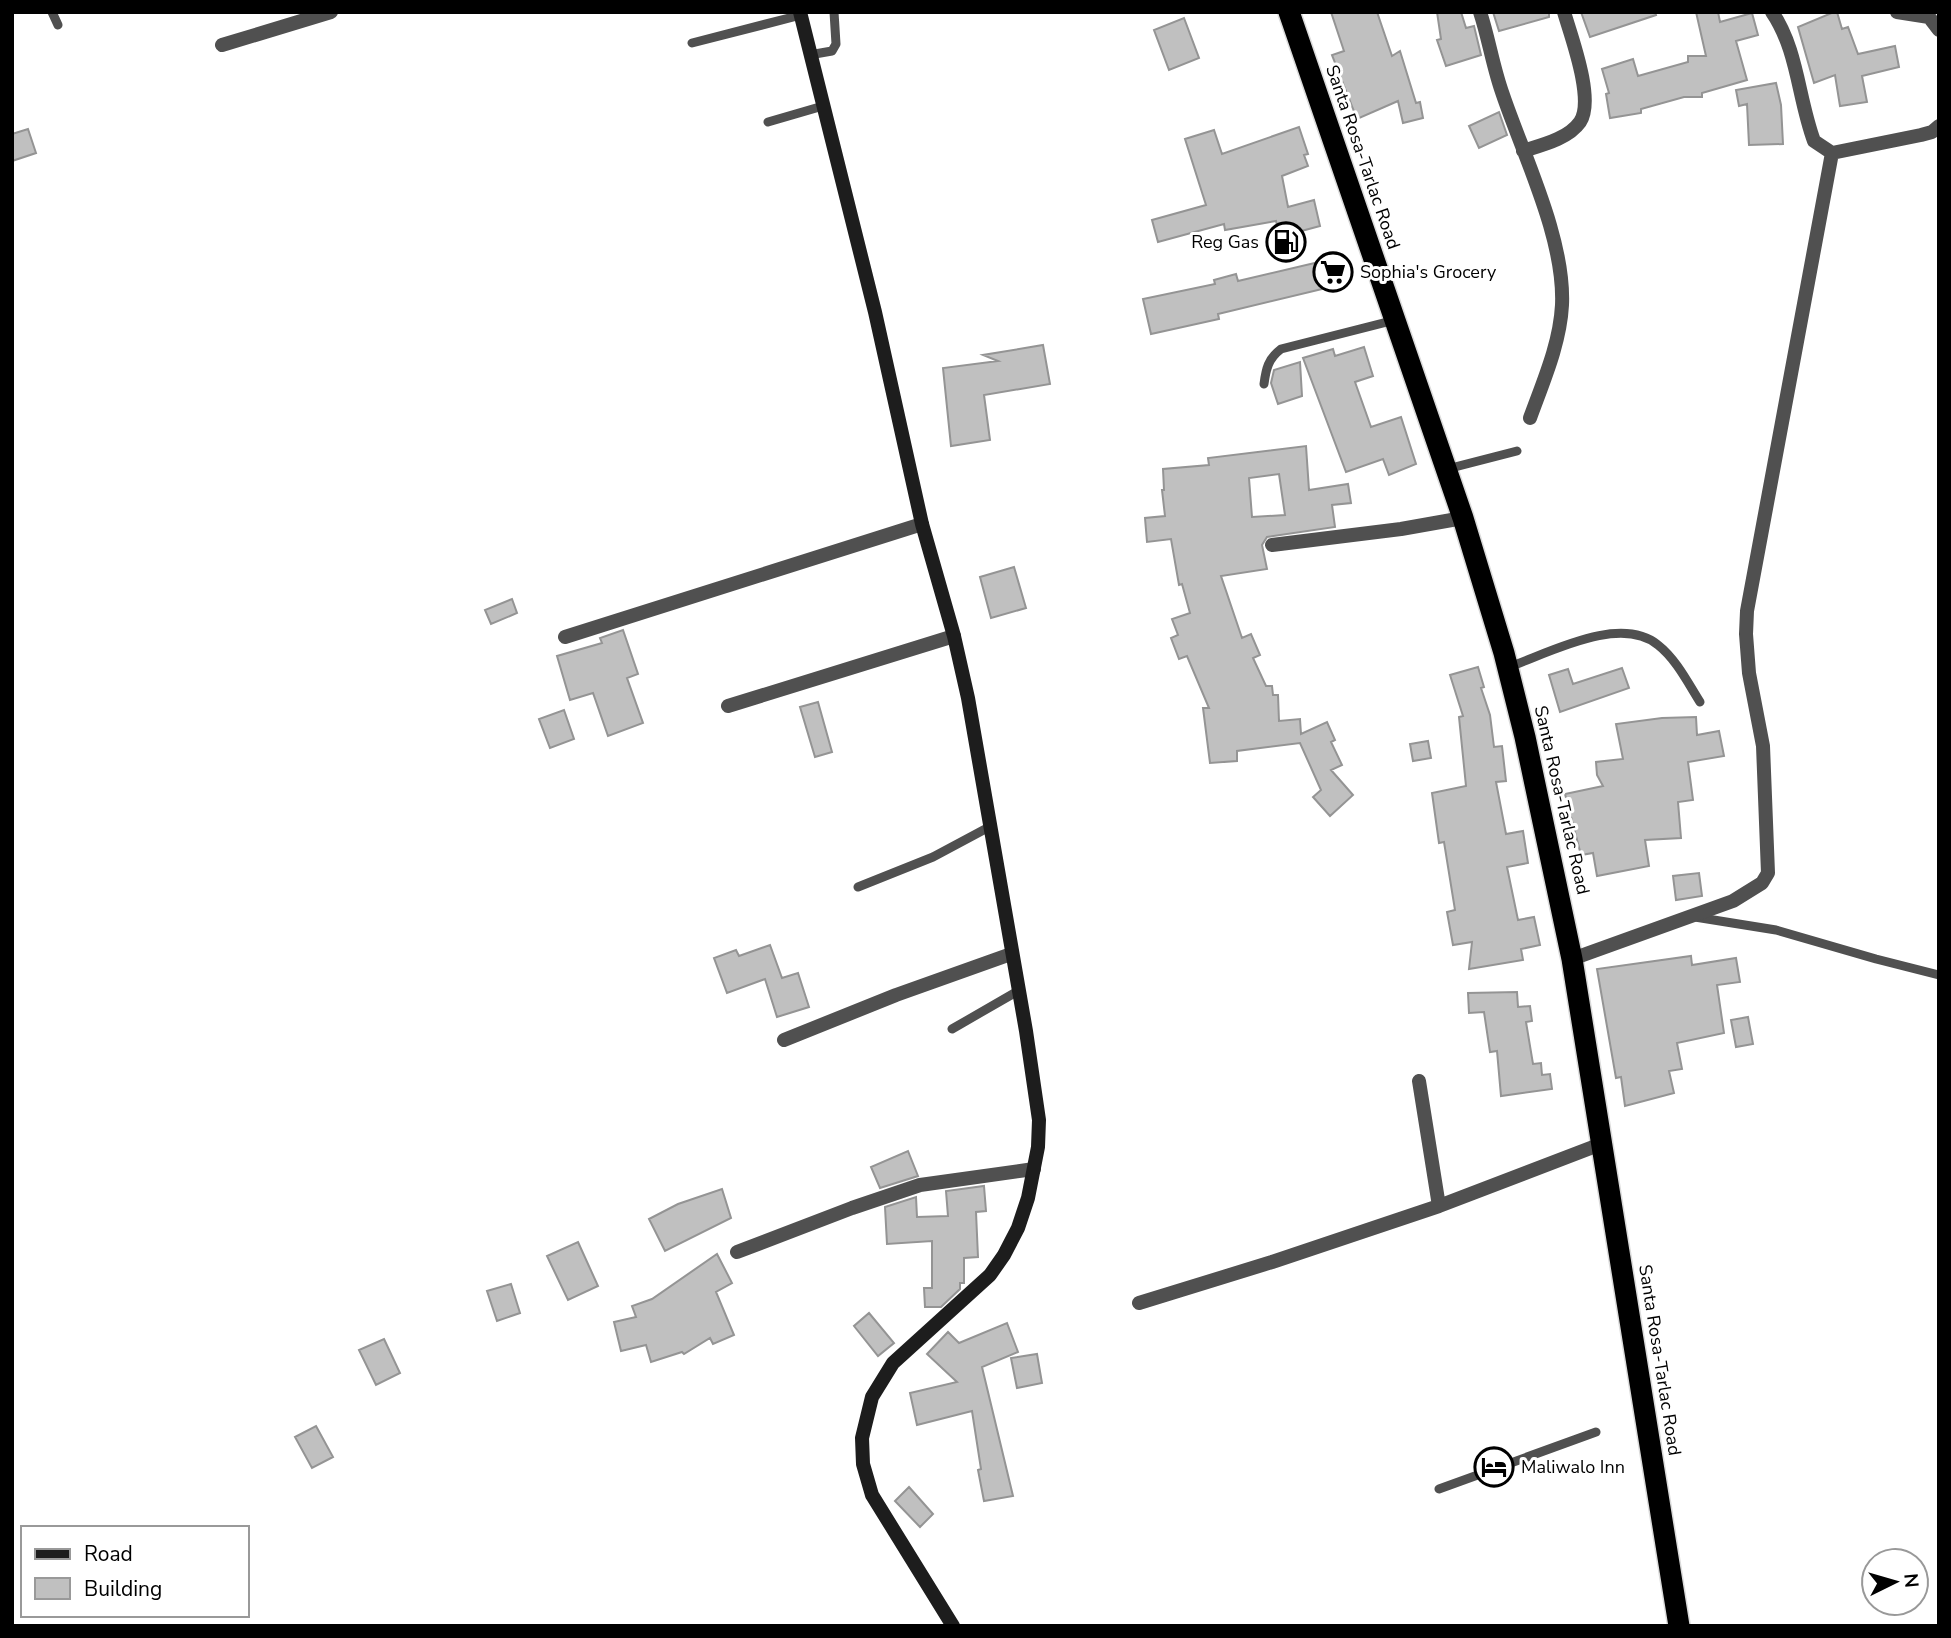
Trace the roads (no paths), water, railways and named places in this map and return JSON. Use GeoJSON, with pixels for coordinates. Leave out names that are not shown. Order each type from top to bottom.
{"type":"FeatureCollection","features":[{"type":"Feature","properties":{"kind":"highway","name":"Santa Rosa-Tarlac Road"},"geometry":{"type":"LineString","coordinates":[[1289,12],[1463,517],[1507,667],[1538,793],[1572,959],[1679,1626]]}},
{"type":"Feature","properties":{"kind":"street"},"geometry":{"type":"LineString","coordinates":[[222,45],[331,12]]}},
{"type":"Feature","properties":{"kind":"street"},"geometry":{"type":"LineString","coordinates":[[1480,12],[1491,45],[1501,92],[1558,256],[1562,287],[1558,334],[1530,418]]}},
{"type":"Feature","properties":{"kind":"street"},"geometry":{"type":"LineString","coordinates":[[1523,151],[1566,135],[1579,124],[1584,113],[1581,74],[1563,12]]}},
{"type":"Feature","properties":{"kind":"street"},"geometry":{"type":"LineString","coordinates":[[1772,12],[1787,40],[1814,141],[1832,153],[1921,135],[1939,126]]}},
{"type":"Feature","properties":{"kind":"street"},"geometry":{"type":"LineString","coordinates":[[1898,12],[1929,17],[1939,30]]}},
{"type":"Feature","properties":{"kind":"street"},"geometry":{"type":"LineString","coordinates":[[800,14],[875,312],[922,524],[954,636],[991,826],[1039,1120],[1034,1169],[1023,1216],[997,1265],[990,1275],[893,1363],[872,1397],[862,1438],[863,1464],[872,1495],[953,1626]]}},
{"type":"Feature","properties":{"kind":"street"},"geometry":{"type":"LineString","coordinates":[[1572,959],[1742,896],[1762,883],[1768,873],[1763,746],[1749,673],[1747,611],[1832,153]]}},
{"type":"Feature","properties":{"kind":"street"},"geometry":{"type":"LineString","coordinates":[[1272,545],[1401,529],[1463,517]]}},
{"type":"Feature","properties":{"kind":"street"},"geometry":{"type":"LineString","coordinates":[[565,637],[922,524]]}},
{"type":"Feature","properties":{"kind":"street"},"geometry":{"type":"LineString","coordinates":[[728,706],[954,636]]}},
{"type":"Feature","properties":{"kind":"street"},"geometry":{"type":"LineString","coordinates":[[784,1040],[896,995],[1011,954]]}},
{"type":"Feature","properties":{"kind":"street"},"geometry":{"type":"LineString","coordinates":[[1419,1080],[1439,1206]]}},
{"type":"Feature","properties":{"kind":"street"},"geometry":{"type":"LineString","coordinates":[[1139,1303],[1439,1206],[1601,1144]]}},
{"type":"Feature","properties":{"kind":"street"},"geometry":{"type":"LineString","coordinates":[[737,1252],[920,1185],[1034,1169]]}},
{"type":"Feature","properties":{"kind":"lane"},"geometry":{"type":"LineString","coordinates":[[52,12],[58,25]]}},
{"type":"Feature","properties":{"kind":"lane"},"geometry":{"type":"LineString","coordinates":[[810,55],[832,51],[836,44],[834,12]]}},
{"type":"Feature","properties":{"kind":"lane"},"geometry":{"type":"LineString","coordinates":[[692,43],[800,14]]}},
{"type":"Feature","properties":{"kind":"lane"},"geometry":{"type":"LineString","coordinates":[[768,122],[823,106]]}},
{"type":"Feature","properties":{"kind":"lane"},"geometry":{"type":"LineString","coordinates":[[1264,384],[1266,367],[1281,349],[1395,320]]}},
{"type":"Feature","properties":{"kind":"lane"},"geometry":{"type":"LineString","coordinates":[[1447,470],[1517,451]]}},
{"type":"Feature","properties":{"kind":"lane"},"geometry":{"type":"LineString","coordinates":[[1507,667],[1602,635],[1632,633],[1642,635],[1660,646],[1700,702]]}},
{"type":"Feature","properties":{"kind":"lane"},"geometry":{"type":"LineString","coordinates":[[858,887],[933,857],[991,826]]}},
{"type":"Feature","properties":{"kind":"lane"},"geometry":{"type":"LineString","coordinates":[[1689,916],[1776,930],[1876,960],[1939,975]]}},
{"type":"Feature","properties":{"kind":"lane"},"geometry":{"type":"LineString","coordinates":[[952,1029],[1018,990]]}},
{"type":"Feature","properties":{"kind":"lane"},"geometry":{"type":"LineString","coordinates":[[1439,1489],[1596,1432]]}},
{"type":"Feature","properties":{"kind":"place","name":"Reg Gas"},"geometry":{"type":"Point","coordinates":[1286,242]}},
{"type":"Feature","properties":{"kind":"place","name":"Sophia's Grocery"},"geometry":{"type":"Point","coordinates":[1333,272]}},
{"type":"Feature","properties":{"kind":"place","name":"Maliwalo Inn"},"geometry":{"type":"Point","coordinates":[1494,1467]}}]}
